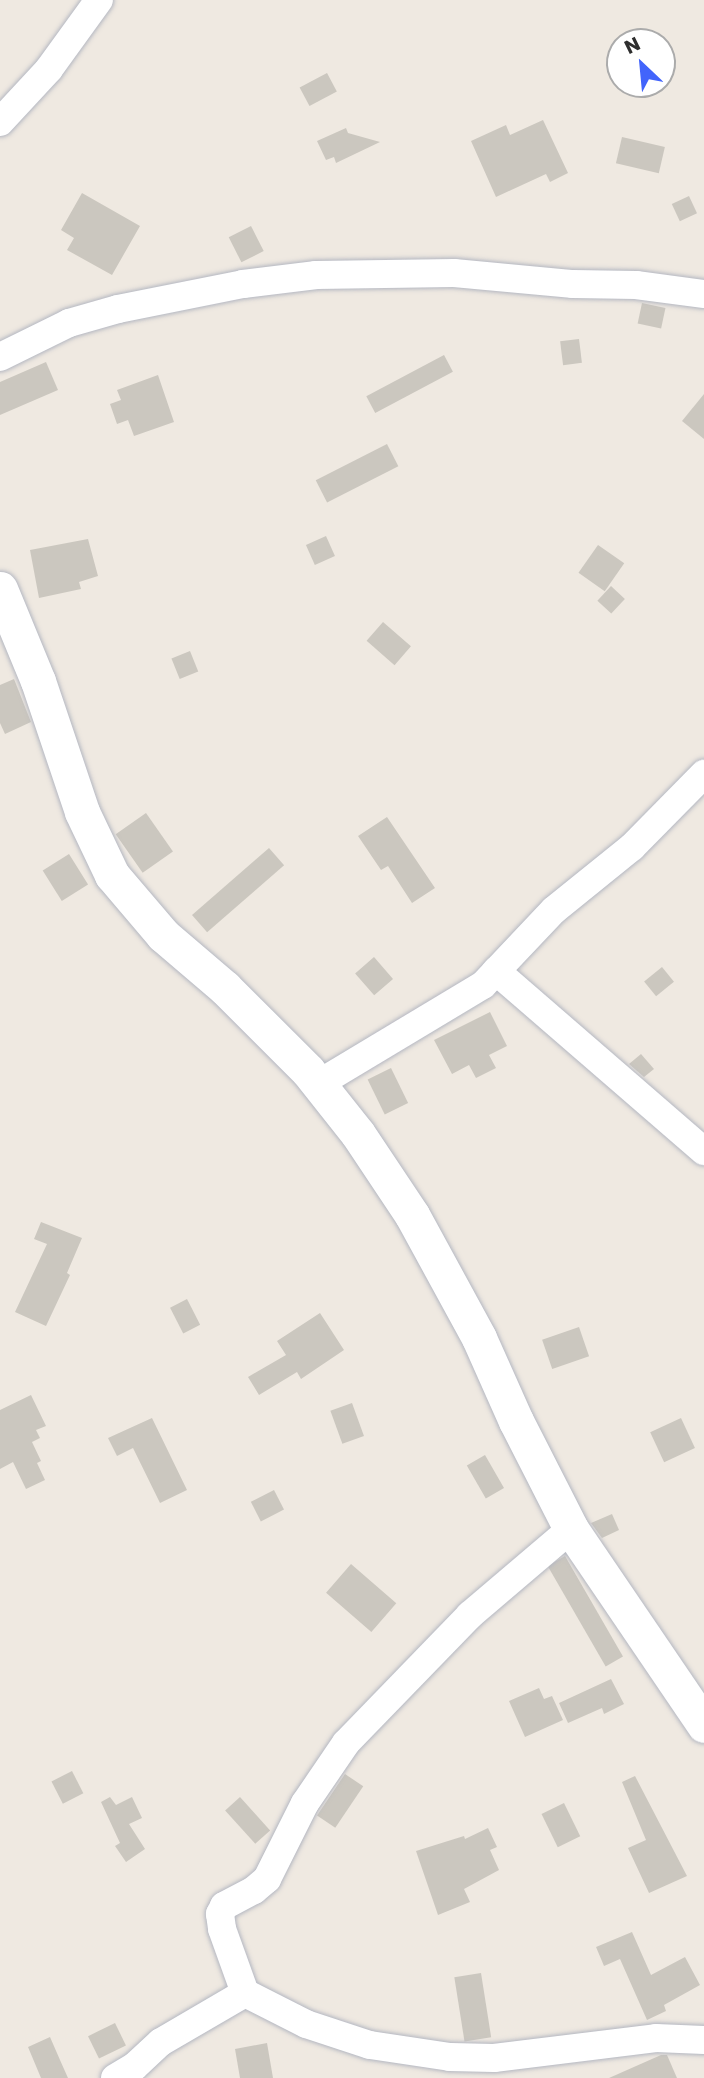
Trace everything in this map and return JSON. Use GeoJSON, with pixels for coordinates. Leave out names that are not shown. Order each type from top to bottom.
{"type":"FeatureCollection","features":[{"type":"Feature","properties":{"kind":"street"},"geometry":{"type":"LineString","coordinates":[[0,122],[49,69],[99,0]]}},
{"type":"Feature","properties":{"kind":"street"},"geometry":{"type":"LineString","coordinates":[[0,357],[69,323],[118,309],[243,284],[316,275],[454,273],[573,284],[636,285],[704,294]]}},
{"type":"Feature","properties":{"kind":"street"},"geometry":{"type":"LineString","coordinates":[[0,589],[38,681],[82,811],[112,875],[163,935],[225,988],[318,1084],[358,1134],[412,1215],[479,1338],[516,1421],[571,1529],[704,1725]]}},
{"type":"Feature","properties":{"kind":"street"},"geometry":{"type":"LineString","coordinates":[[318,1084],[443,1012],[482,985],[554,910],[632,847],[704,774]]}},
{"type":"Feature","properties":{"kind":"street"},"geometry":{"type":"LineString","coordinates":[[496,971],[704,1150]]}},
{"type":"Feature","properties":{"kind":"street"},"geometry":{"type":"LineString","coordinates":[[571,1529],[470,1615],[346,1743],[305,1804],[267,1879],[254,1890],[224,1906],[220,1914],[222,1929],[245,1993],[306,2024],[370,2045],[450,2057],[494,2058],[656,2038],[704,2039]]}},
{"type":"Feature","properties":{"kind":"street"},"geometry":{"type":"LineString","coordinates":[[115,2078],[135,2066],[162,2042],[245,1993]]}},
{"type":"Feature","properties":{"kind":"building"},"geometry":{"type":"Polygon","coordinates":[[[327,73],[337,92],[309,106],[300,88],[327,73]]]}},
{"type":"Feature","properties":{"kind":"building"},"geometry":{"type":"Polygon","coordinates":[[[543,120],[568,173],[550,182],[546,174],[496,197],[471,141],[506,125],[510,135],[543,120]]]}},
{"type":"Feature","properties":{"kind":"building"},"geometry":{"type":"Polygon","coordinates":[[[346,128],[348,133],[380,142],[336,163],[334,157],[326,160],[317,141],[346,128]]]}},
{"type":"Feature","properties":{"kind":"building"},"geometry":{"type":"Polygon","coordinates":[[[622,137],[665,147],[659,173],[616,163],[622,137]]]}},
{"type":"Feature","properties":{"kind":"building"},"geometry":{"type":"Polygon","coordinates":[[[82,193],[140,226],[112,275],[67,250],[74,238],[61,230],[82,193]]]}},
{"type":"Feature","properties":{"kind":"building"},"geometry":{"type":"Polygon","coordinates":[[[689,196],[697,213],[680,221],[672,204],[689,196]]]}},
{"type":"Feature","properties":{"kind":"building"},"geometry":{"type":"Polygon","coordinates":[[[251,226],[264,251],[241,262],[229,237],[251,226]]]}},
{"type":"Feature","properties":{"kind":"building"},"geometry":{"type":"Polygon","coordinates":[[[642,303],[665,308],[661,329],[638,324],[642,303]]]}},
{"type":"Feature","properties":{"kind":"building"},"geometry":{"type":"Polygon","coordinates":[[[579,339],[582,363],[563,365],[560,341],[579,339]]]}},
{"type":"Feature","properties":{"kind":"building"},"geometry":{"type":"Polygon","coordinates":[[[444,355],[453,372],[375,413],[366,396],[444,355]]]}},
{"type":"Feature","properties":{"kind":"building"},"geometry":{"type":"Polygon","coordinates":[[[46,362],[58,390],[0,415],[0,382],[46,362]]]}},
{"type":"Feature","properties":{"kind":"building"},"geometry":{"type":"Polygon","coordinates":[[[158,375],[174,422],[134,436],[128,420],[117,424],[110,404],[121,400],[117,390],[158,375]]]}},
{"type":"Feature","properties":{"kind":"building"},"geometry":{"type":"Polygon","coordinates":[[[704,394],[704,439],[682,421],[704,394]]]}},
{"type":"Feature","properties":{"kind":"building"},"geometry":{"type":"Polygon","coordinates":[[[387,444],[398,466],[327,503],[316,480],[387,444]]]}},
{"type":"Feature","properties":{"kind":"building"},"geometry":{"type":"Polygon","coordinates":[[[326,536],[335,556],[315,565],[306,545],[326,536]]]}},
{"type":"Feature","properties":{"kind":"building"},"geometry":{"type":"Polygon","coordinates":[[[88,539],[98,576],[79,582],[81,589],[39,598],[30,550],[88,539]]]}},
{"type":"Feature","properties":{"kind":"building"},"geometry":{"type":"Polygon","coordinates":[[[598,545],[624,563],[605,591],[578,573],[598,545]]]}},
{"type":"Feature","properties":{"kind":"building"},"geometry":{"type":"Polygon","coordinates":[[[611,586],[625,599],[611,614],[597,601],[611,586]]]}},
{"type":"Feature","properties":{"kind":"building"},"geometry":{"type":"Polygon","coordinates":[[[383,622],[411,646],[395,665],[367,641],[383,622]]]}},
{"type":"Feature","properties":{"kind":"building"},"geometry":{"type":"Polygon","coordinates":[[[190,651],[198,671],[180,679],[171,658],[190,651]]]}},
{"type":"Feature","properties":{"kind":"building"},"geometry":{"type":"Polygon","coordinates":[[[14,679],[31,722],[5,734],[0,723],[0,685],[14,679]]]}},
{"type":"Feature","properties":{"kind":"building"},"geometry":{"type":"Polygon","coordinates":[[[146,813],[173,852],[143,873],[116,834],[146,813]]]}},
{"type":"Feature","properties":{"kind":"building"},"geometry":{"type":"Polygon","coordinates":[[[387,817],[435,888],[412,903],[388,866],[381,870],[358,836],[387,817]]]}},
{"type":"Feature","properties":{"kind":"building"},"geometry":{"type":"Polygon","coordinates":[[[269,848],[284,865],[207,932],[192,915],[269,848]]]}},
{"type":"Feature","properties":{"kind":"building"},"geometry":{"type":"Polygon","coordinates":[[[69,854],[88,885],[62,901],[43,870],[69,854]]]}},
{"type":"Feature","properties":{"kind":"building"},"geometry":{"type":"Polygon","coordinates":[[[374,957],[393,979],[374,995],[355,973],[374,957]]]}},
{"type":"Feature","properties":{"kind":"building"},"geometry":{"type":"Polygon","coordinates":[[[662,967],[674,982],[656,996],[644,981],[662,967]]]}},
{"type":"Feature","properties":{"kind":"building"},"geometry":{"type":"Polygon","coordinates":[[[490,1012],[507,1046],[489,1055],[496,1068],[476,1078],[469,1065],[452,1074],[434,1040],[490,1012]]]}},
{"type":"Feature","properties":{"kind":"building"},"geometry":{"type":"Polygon","coordinates":[[[641,1054],[654,1069],[644,1077],[629,1064],[641,1054]]]}},
{"type":"Feature","properties":{"kind":"building"},"geometry":{"type":"Polygon","coordinates":[[[391,1068],[408,1103],[385,1114],[368,1079],[391,1068]]]}},
{"type":"Feature","properties":{"kind":"building"},"geometry":{"type":"Polygon","coordinates":[[[41,1222],[82,1238],[67,1273],[70,1275],[46,1326],[15,1312],[47,1244],[34,1239],[41,1222]]]}},
{"type":"Feature","properties":{"kind":"building"},"geometry":{"type":"Polygon","coordinates":[[[187,1299],[200,1325],[183,1333],[170,1308],[187,1299]]]}},
{"type":"Feature","properties":{"kind":"building"},"geometry":{"type":"Polygon","coordinates":[[[320,1313],[344,1350],[301,1379],[297,1372],[259,1395],[248,1377],[286,1355],[277,1341],[320,1313]]]}},
{"type":"Feature","properties":{"kind":"building"},"geometry":{"type":"Polygon","coordinates":[[[579,1327],[589,1356],[552,1369],[542,1340],[579,1327]]]}},
{"type":"Feature","properties":{"kind":"building"},"geometry":{"type":"Polygon","coordinates":[[[31,1395],[46,1426],[36,1430],[40,1438],[32,1442],[41,1461],[37,1463],[45,1480],[26,1489],[13,1462],[0,1469],[0,1410],[31,1395]]]}},
{"type":"Feature","properties":{"kind":"building"},"geometry":{"type":"Polygon","coordinates":[[[352,1403],[364,1436],[342,1444],[330,1411],[352,1403]]]}},
{"type":"Feature","properties":{"kind":"building"},"geometry":{"type":"Polygon","coordinates":[[[152,1418],[187,1490],[160,1503],[133,1448],[117,1456],[108,1438],[152,1418]]]}},
{"type":"Feature","properties":{"kind":"building"},"geometry":{"type":"Polygon","coordinates":[[[681,1418],[695,1448],[664,1462],[650,1432],[681,1418]]]}},
{"type":"Feature","properties":{"kind":"building"},"geometry":{"type":"Polygon","coordinates":[[[485,1455],[504,1488],[486,1498],[467,1466],[485,1455]]]}},
{"type":"Feature","properties":{"kind":"building"},"geometry":{"type":"Polygon","coordinates":[[[274,1490],[284,1510],[261,1521],[251,1502],[274,1490]]]}},
{"type":"Feature","properties":{"kind":"building"},"geometry":{"type":"Polygon","coordinates":[[[612,1514],[619,1530],[602,1538],[591,1523],[612,1514]]]}},
{"type":"Feature","properties":{"kind":"building"},"geometry":{"type":"Polygon","coordinates":[[[565,1556],[623,1656],[606,1666],[548,1566],[565,1556]]]}},
{"type":"Feature","properties":{"kind":"building"},"geometry":{"type":"Polygon","coordinates":[[[351,1564],[396,1603],[371,1632],[326,1593],[351,1564]]]}},
{"type":"Feature","properties":{"kind":"building"},"geometry":{"type":"Polygon","coordinates":[[[611,1679],[624,1704],[604,1714],[602,1708],[568,1723],[559,1703],[611,1679]]]}},
{"type":"Feature","properties":{"kind":"building"},"geometry":{"type":"Polygon","coordinates":[[[539,1688],[544,1699],[552,1696],[563,1720],[525,1737],[509,1701],[539,1688]]]}},
{"type":"Feature","properties":{"kind":"building"},"geometry":{"type":"Polygon","coordinates":[[[72,1771],[83,1793],[63,1804],[52,1781],[72,1771]]]}},
{"type":"Feature","properties":{"kind":"building"},"geometry":{"type":"Polygon","coordinates":[[[345,1774],[363,1786],[335,1828],[317,1815],[345,1774]]]}},
{"type":"Feature","properties":{"kind":"building"},"geometry":{"type":"Polygon","coordinates":[[[635,1776],[687,1876],[649,1893],[628,1848],[646,1840],[622,1782],[635,1776]]]}},
{"type":"Feature","properties":{"kind":"building"},"geometry":{"type":"Polygon","coordinates":[[[110,1797],[116,1805],[132,1797],[142,1818],[129,1824],[145,1849],[126,1862],[115,1846],[120,1843],[101,1802],[110,1797]]]}},
{"type":"Feature","properties":{"kind":"building"},"geometry":{"type":"Polygon","coordinates":[[[240,1797],[270,1830],[255,1844],[225,1810],[240,1797]]]}},
{"type":"Feature","properties":{"kind":"building"},"geometry":{"type":"Polygon","coordinates":[[[564,1803],[580,1836],[558,1847],[542,1814],[564,1803]]]}},
{"type":"Feature","properties":{"kind":"building"},"geometry":{"type":"Polygon","coordinates":[[[488,1828],[497,1847],[490,1850],[499,1870],[464,1889],[470,1902],[438,1915],[416,1851],[464,1836],[465,1839],[488,1828]]]}},
{"type":"Feature","properties":{"kind":"building"},"geometry":{"type":"Polygon","coordinates":[[[632,1932],[651,1975],[685,1957],[700,1985],[664,2005],[666,2011],[647,2020],[620,1959],[604,1966],[596,1947],[632,1932]]]}},
{"type":"Feature","properties":{"kind":"building"},"geometry":{"type":"Polygon","coordinates":[[[481,1973],[491,2037],[465,2041],[454,1977],[481,1973]]]}},
{"type":"Feature","properties":{"kind":"building"},"geometry":{"type":"Polygon","coordinates":[[[115,2023],[126,2045],[99,2059],[88,2036],[115,2023]]]}},
{"type":"Feature","properties":{"kind":"building"},"geometry":{"type":"Polygon","coordinates":[[[50,2037],[68,2078],[41,2078],[28,2047],[50,2037]]]}},
{"type":"Feature","properties":{"kind":"building"},"geometry":{"type":"Polygon","coordinates":[[[267,2043],[273,2078],[240,2078],[235,2049],[267,2043]]]}},
{"type":"Feature","properties":{"kind":"building"},"geometry":{"type":"Polygon","coordinates":[[[661,2055],[667,2055],[677,2078],[609,2078],[661,2055]]]}}]}
